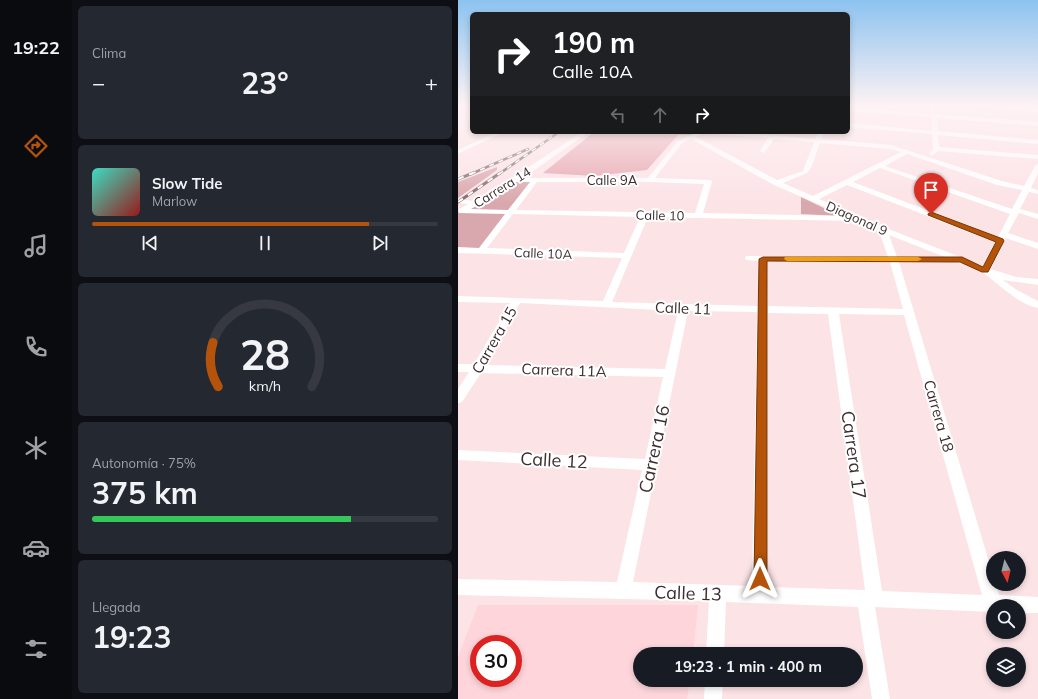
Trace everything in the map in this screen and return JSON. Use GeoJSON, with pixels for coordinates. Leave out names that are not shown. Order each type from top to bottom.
{"type":"FeatureCollection","features":[{"type":"Feature","properties":{"kind":"street"},"geometry":{"type":"LineString","coordinates":[[458,152],[487,139]]}},
{"type":"Feature","properties":{"kind":"street","name":"Carrera 14"},"geometry":{"type":"LineString","coordinates":[[460,213],[516,180],[576,139]]}},
{"type":"Feature","properties":{"kind":"street"},"geometry":{"type":"LineString","coordinates":[[650,180],[680,142],[688,139]]}},
{"type":"Feature","properties":{"kind":"street","name":"Diagonal 9"},"geometry":{"type":"LineString","coordinates":[[695,139],[777,183],[883,230],[962,260],[985,271],[1003,277],[1033,282]]}},
{"type":"Feature","properties":{"kind":"street"},"geometry":{"type":"LineString","coordinates":[[763,151],[771,139]]}},
{"type":"Feature","properties":{"kind":"street"},"geometry":{"type":"LineString","coordinates":[[791,139],[891,147],[1000,184],[1038,192]]}},
{"type":"Feature","properties":{"kind":"street"},"geometry":{"type":"LineString","coordinates":[[928,159],[936,149],[935,139]]}},
{"type":"Feature","properties":{"kind":"street"},"geometry":{"type":"LineString","coordinates":[[1003,139],[1038,142]]}},
{"type":"Feature","properties":{"kind":"street"},"geometry":{"type":"LineString","coordinates":[[777,183],[805,172],[808,168],[818,141]]}},
{"type":"Feature","properties":{"kind":"street"},"geometry":{"type":"LineString","coordinates":[[936,149],[1038,158]]}},
{"type":"Feature","properties":{"kind":"street"},"geometry":{"type":"LineString","coordinates":[[813,199],[907,152]]}},
{"type":"Feature","properties":{"kind":"street"},"geometry":{"type":"LineString","coordinates":[[880,166],[1015,211],[1038,217]]}},
{"type":"Feature","properties":{"kind":"street"},"geometry":{"type":"LineString","coordinates":[[1038,166],[1035,177],[1026,190],[985,271],[1014,292],[1038,306]]}},
{"type":"Feature","properties":{"kind":"street","name":"Calle 9A"},"geometry":{"type":"LineString","coordinates":[[516,180],[650,180],[708,182],[698,216]]}},
{"type":"Feature","properties":{"kind":"street"},"geometry":{"type":"LineString","coordinates":[[481,251],[535,180]]}},
{"type":"Feature","properties":{"kind":"street"},"geometry":{"type":"LineString","coordinates":[[847,182],[1002,237],[1038,246]]}},
{"type":"Feature","properties":{"kind":"street"},"geometry":{"type":"LineString","coordinates":[[458,200],[476,203]]}},
{"type":"Feature","properties":{"kind":"street","name":"Calle 10"},"geometry":{"type":"LineString","coordinates":[[460,213],[510,212],[858,219]]}},
{"type":"Feature","properties":{"kind":"street"},"geometry":{"type":"LineString","coordinates":[[606,304],[644,215]]}},
{"type":"Feature","properties":{"kind":"street","name":"Carrera 18"},"geometry":{"type":"LineString","coordinates":[[883,230],[893,258],[992,599]]}},
{"type":"Feature","properties":{"kind":"street","name":"Calle 10A"},"geometry":{"type":"LineString","coordinates":[[458,250],[627,256]]}},
{"type":"Feature","properties":{"kind":"street"},"geometry":{"type":"LineString","coordinates":[[749,258],[893,258],[962,260]]}},
{"type":"Feature","properties":{"kind":"street"},"geometry":{"type":"LineString","coordinates":[[760,595],[763,259]]}},
{"type":"Feature","properties":{"kind":"street","name":"Calle 11"},"geometry":{"type":"LineString","coordinates":[[458,299],[517,300],[684,308],[908,312]]}},
{"type":"Feature","properties":{"kind":"street","name":"Carrera 15"},"geometry":{"type":"LineString","coordinates":[[458,400],[517,300]]}},
{"type":"Feature","properties":{"kind":"street","name":"Carrera 16"},"geometry":{"type":"LineString","coordinates":[[623,590],[684,308]]}},
{"type":"Feature","properties":{"kind":"street","name":"Carrera 17"},"geometry":{"type":"LineString","coordinates":[[833,311],[882,699]]}},
{"type":"Feature","properties":{"kind":"street","name":"Carrera 11A"},"geometry":{"type":"LineString","coordinates":[[458,368],[670,373]]}},
{"type":"Feature","properties":{"kind":"street","name":"Calle 12"},"geometry":{"type":"LineString","coordinates":[[458,455],[650,465]]}},
{"type":"Feature","properties":{"kind":"street","name":"Calle 13"},"geometry":{"type":"LineString","coordinates":[[459,589],[623,590],[986,603]]}},
{"type":"Feature","properties":{"kind":"street"},"geometry":{"type":"LineString","coordinates":[[715,647],[718,593]]}},
{"type":"Feature","properties":{"kind":"street","name":"Calle 13"},"geometry":{"type":"LineString","coordinates":[[1026,604],[1038,605]]}},
{"type":"Feature","properties":{"kind":"street"},"geometry":{"type":"LineString","coordinates":[[713,699],[714,687]]}},
{"type":"Feature","properties":{"kind":"shaded area"},"geometry":{"type":"Polygon","coordinates":[[[586,139],[675,139],[647,170],[594,176],[543,173],[586,139]]]}},
{"type":"Feature","properties":{"kind":"shaded area"},"geometry":{"type":"Polygon","coordinates":[[[497,167],[497,170],[458,198],[458,182],[497,167]]]}},
{"type":"Feature","properties":{"kind":"shaded area"},"geometry":{"type":"Polygon","coordinates":[[[515,180],[535,180],[480,250],[458,248],[458,213],[515,180]]]}},
{"type":"Feature","properties":{"kind":"shaded area"},"geometry":{"type":"Polygon","coordinates":[[[801,197],[840,216],[801,214],[801,197]]]}},
{"type":"Feature","properties":{"kind":"shaded area"},"geometry":{"type":"Polygon","coordinates":[[[478,605],[698,605],[694,647],[633,647],[633,687],[689,687],[687,699],[458,699],[458,657],[478,605]]]}},
{"type":"Feature","properties":{"kind":"railway"},"geometry":{"type":"LineString","coordinates":[[499,174],[550,139]]}},
{"type":"Feature","properties":{"kind":"railway"},"geometry":{"type":"LineString","coordinates":[[471,174],[528,149]]}},
{"type":"Feature","properties":{"kind":"railway"},"geometry":{"type":"LineString","coordinates":[[458,179],[473,173]]}},
{"type":"Feature","properties":{"kind":"railway"},"geometry":{"type":"LineString","coordinates":[[458,202],[500,173]]}},
{"type":"Feature","properties":{"kind":"slow traffic"},"geometry":{"type":"LineString","coordinates":[[787,259],[918,259]]}},
{"type":"Feature","properties":{"kind":"route"},"geometry":{"type":"LineString","coordinates":[[760,579],[763,259],[893,258],[962,260],[985,271],[1000,241],[931,214]]}}]}
